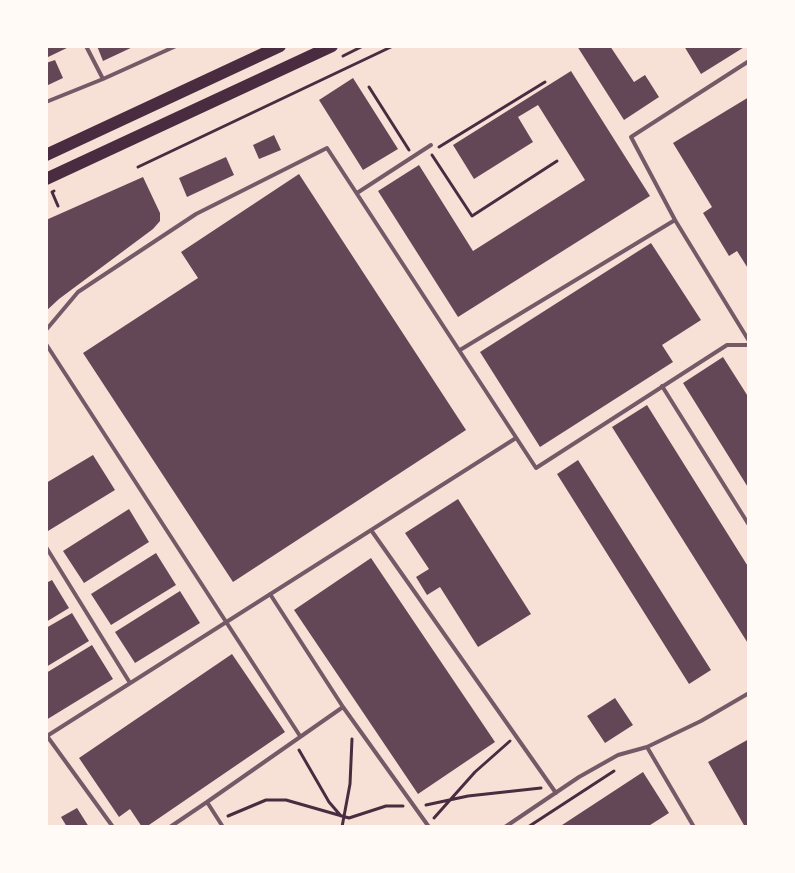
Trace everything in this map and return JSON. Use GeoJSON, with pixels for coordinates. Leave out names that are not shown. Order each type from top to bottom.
{"type":"FeatureCollection","features":[{"type":"Feature","properties":{"kind":"main road"},"geometry":{"type":"LineString","coordinates":[[46,155],[280,46]]}},
{"type":"Feature","properties":{"kind":"main road"},"geometry":{"type":"LineString","coordinates":[[48,178],[332,46]]}},
{"type":"Feature","properties":{"kind":"lane"},"geometry":{"type":"LineString","coordinates":[[86,46],[103,79]]}},
{"type":"Feature","properties":{"kind":"lane"},"geometry":{"type":"LineString","coordinates":[[46,102],[176,46]]}},
{"type":"Feature","properties":{"kind":"lane"},"geometry":{"type":"LineString","coordinates":[[749,61],[630,137],[675,220],[749,341]]}},
{"type":"Feature","properties":{"kind":"lane"},"geometry":{"type":"LineString","coordinates":[[357,193],[431,145]]}},
{"type":"Feature","properties":{"kind":"lane"},"geometry":{"type":"LineString","coordinates":[[46,330],[78,292],[196,214],[327,148],[536,468],[727,345],[749,345]]}},
{"type":"Feature","properties":{"kind":"lane"},"geometry":{"type":"LineString","coordinates":[[460,350],[675,220]]}},
{"type":"Feature","properties":{"kind":"lane"},"geometry":{"type":"LineString","coordinates":[[46,344],[300,736]]}},
{"type":"Feature","properties":{"kind":"lane"},"geometry":{"type":"LineString","coordinates":[[662,386],[749,525]]}},
{"type":"Feature","properties":{"kind":"lane"},"geometry":{"type":"LineString","coordinates":[[113,827],[46,736],[516,438]]}},
{"type":"Feature","properties":{"kind":"lane"},"geometry":{"type":"LineString","coordinates":[[371,530],[556,793]]}},
{"type":"Feature","properties":{"kind":"lane"},"geometry":{"type":"LineString","coordinates":[[46,547],[130,683]]}},
{"type":"Feature","properties":{"kind":"lane"},"geometry":{"type":"LineString","coordinates":[[270,594],[343,706],[428,826]]}},
{"type":"Feature","properties":{"kind":"lane"},"geometry":{"type":"LineString","coordinates":[[505,827],[618,755],[647,747],[749,693]]}},
{"type":"Feature","properties":{"kind":"lane"},"geometry":{"type":"LineString","coordinates":[[170,827],[343,706]]}},
{"type":"Feature","properties":{"kind":"lane"},"geometry":{"type":"LineString","coordinates":[[647,747],[694,827]]}},
{"type":"Feature","properties":{"kind":"lane"},"geometry":{"type":"LineString","coordinates":[[207,802],[223,827]]}},
{"type":"Feature","properties":{"kind":"path"},"geometry":{"type":"LineString","coordinates":[[138,167],[393,46]]}},
{"type":"Feature","properties":{"kind":"path"},"geometry":{"type":"LineString","coordinates":[[544,82],[430,153],[472,216],[557,160]]}},
{"type":"Feature","properties":{"kind":"path"},"geometry":{"type":"LineString","coordinates":[[369,87],[414,157]]}},
{"type":"Feature","properties":{"kind":"path"},"geometry":{"type":"LineString","coordinates":[[56,190],[52,192],[58,206]]}},
{"type":"Feature","properties":{"kind":"path"},"geometry":{"type":"LineString","coordinates":[[342,827],[342,817],[350,784],[353,740],[349,732]]}},
{"type":"Feature","properties":{"kind":"path"},"geometry":{"type":"LineString","coordinates":[[428,826],[438,811],[452,800],[475,772],[503,746],[517,737]]}},
{"type":"Feature","properties":{"kind":"path"},"geometry":{"type":"LineString","coordinates":[[294,741],[329,802],[342,817]]}},
{"type":"Feature","properties":{"kind":"path"},"geometry":{"type":"LineString","coordinates":[[528,827],[618,768]]}},
{"type":"Feature","properties":{"kind":"path"},"geometry":{"type":"LineString","coordinates":[[219,820],[266,800],[286,800],[342,817],[360,816],[386,806],[415,808],[452,800],[537,787],[556,793]]}},
{"type":"Feature","properties":{"kind":"building"},"geometry":{"type":"Polygon","coordinates":[[[46,46],[71,46],[46,58],[46,46]]]}},
{"type":"Feature","properties":{"kind":"building"},"geometry":{"type":"Polygon","coordinates":[[[97,46],[135,46],[103,61],[97,46]]]}},
{"type":"Feature","properties":{"kind":"building"},"geometry":{"type":"Polygon","coordinates":[[[577,46],[610,46],[634,82],[645,75],[659,97],[624,120],[577,46]]]}},
{"type":"Feature","properties":{"kind":"building"},"geometry":{"type":"Polygon","coordinates":[[[684,46],[746,46],[701,74],[684,46]]]}},
{"type":"Feature","properties":{"kind":"building"},"geometry":{"type":"Polygon","coordinates":[[[55,60],[63,78],[46,86],[46,63],[55,60]]]}},
{"type":"Feature","properties":{"kind":"building"},"geometry":{"type":"Polygon","coordinates":[[[571,71],[650,196],[458,317],[378,191],[419,165],[473,251],[585,180],[538,105],[518,117],[533,142],[474,179],[453,145],[571,71]]]}},
{"type":"Feature","properties":{"kind":"building"},"geometry":{"type":"Polygon","coordinates":[[[353,78],[398,149],[363,170],[319,100],[353,78]]]}},
{"type":"Feature","properties":{"kind":"building"},"geometry":{"type":"Polygon","coordinates":[[[749,97],[749,270],[737,251],[729,256],[703,213],[712,207],[673,143],[749,97]]]}},
{"type":"Feature","properties":{"kind":"building"},"geometry":{"type":"Polygon","coordinates":[[[274,135],[281,150],[259,159],[253,145],[274,135]]]}},
{"type":"Feature","properties":{"kind":"building"},"geometry":{"type":"Polygon","coordinates":[[[226,157],[234,175],[187,197],[179,178],[226,157]]]}},
{"type":"Feature","properties":{"kind":"building"},"geometry":{"type":"Polygon","coordinates":[[[299,174],[466,430],[233,582],[83,353],[198,278],[181,252],[299,174]]]}},
{"type":"Feature","properties":{"kind":"building"},"geometry":{"type":"Polygon","coordinates":[[[143,177],[160,213],[160,221],[153,229],[59,299],[46,311],[46,220],[143,177]]]}},
{"type":"Feature","properties":{"kind":"building"},"geometry":{"type":"Polygon","coordinates":[[[651,243],[701,320],[662,345],[673,362],[540,447],[480,352],[651,243]]]}},
{"type":"Feature","properties":{"kind":"building"},"geometry":{"type":"Polygon","coordinates":[[[723,357],[749,398],[749,489],[683,383],[723,357]]]}},
{"type":"Feature","properties":{"kind":"building"},"geometry":{"type":"Polygon","coordinates":[[[647,405],[749,568],[749,645],[612,427],[647,405]]]}},
{"type":"Feature","properties":{"kind":"building"},"geometry":{"type":"Polygon","coordinates":[[[93,455],[115,490],[48,531],[46,527],[46,483],[93,455]]]}},
{"type":"Feature","properties":{"kind":"building"},"geometry":{"type":"Polygon","coordinates":[[[578,460],[711,670],[689,684],[557,474],[578,460]]]}},
{"type":"Feature","properties":{"kind":"building"},"geometry":{"type":"Polygon","coordinates":[[[458,499],[531,614],[478,647],[440,587],[427,595],[416,577],[429,569],[405,533],[458,499]]]}},
{"type":"Feature","properties":{"kind":"building"},"geometry":{"type":"Polygon","coordinates":[[[129,509],[149,542],[84,583],[63,551],[129,509]]]}},
{"type":"Feature","properties":{"kind":"building"},"geometry":{"type":"Polygon","coordinates":[[[156,553],[176,585],[111,625],[91,594],[156,553]]]}},
{"type":"Feature","properties":{"kind":"building"},"geometry":{"type":"Polygon","coordinates":[[[371,558],[495,742],[418,794],[294,610],[371,558]]]}},
{"type":"Feature","properties":{"kind":"building"},"geometry":{"type":"Polygon","coordinates":[[[52,580],[69,608],[46,622],[46,583],[52,580]]]}},
{"type":"Feature","properties":{"kind":"building"},"geometry":{"type":"Polygon","coordinates":[[[180,591],[200,623],[135,663],[115,632],[180,591]]]}},
{"type":"Feature","properties":{"kind":"building"},"geometry":{"type":"Polygon","coordinates":[[[72,613],[89,641],[46,667],[46,628],[72,613]]]}},
{"type":"Feature","properties":{"kind":"building"},"geometry":{"type":"Polygon","coordinates":[[[92,645],[113,679],[46,720],[46,673],[92,645]]]}},
{"type":"Feature","properties":{"kind":"building"},"geometry":{"type":"Polygon","coordinates":[[[232,654],[285,732],[146,827],[142,827],[130,809],[119,817],[79,758],[232,654]]]}},
{"type":"Feature","properties":{"kind":"building"},"geometry":{"type":"Polygon","coordinates":[[[615,698],[633,725],[605,743],[587,716],[615,698]]]}},
{"type":"Feature","properties":{"kind":"building"},"geometry":{"type":"Polygon","coordinates":[[[749,739],[749,827],[745,827],[708,762],[749,739]]]}},
{"type":"Feature","properties":{"kind":"building"},"geometry":{"type":"Polygon","coordinates":[[[643,772],[669,813],[647,827],[559,827],[643,772]]]}},
{"type":"Feature","properties":{"kind":"building"},"geometry":{"type":"Polygon","coordinates":[[[77,808],[89,827],[67,827],[61,817],[77,808]]]}}]}
